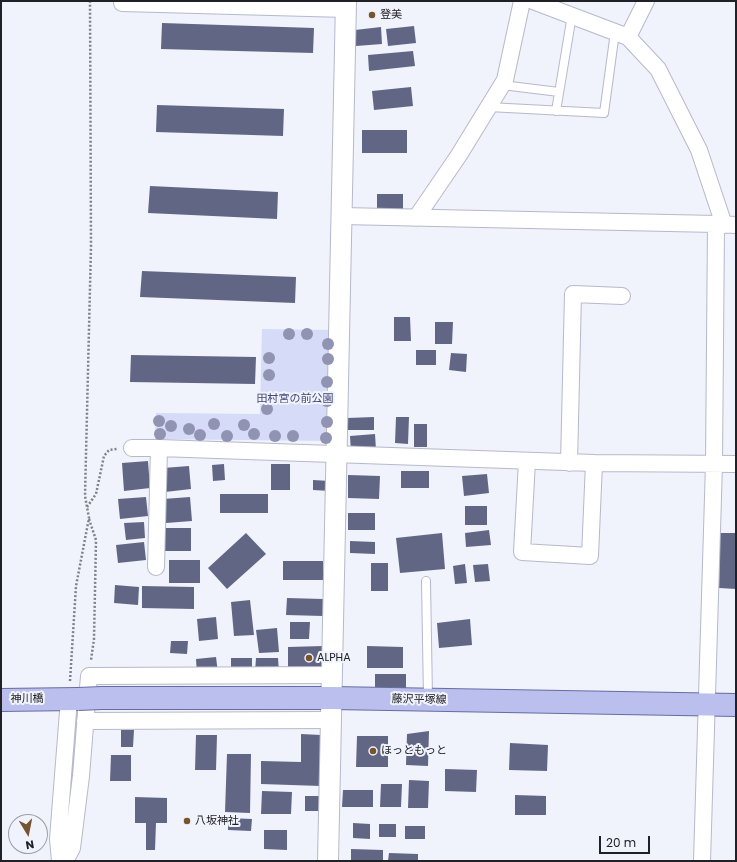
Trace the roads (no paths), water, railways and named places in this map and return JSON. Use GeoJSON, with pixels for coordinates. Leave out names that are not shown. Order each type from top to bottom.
{"type":"FeatureCollection","features":[{"type":"Feature","properties":{"kind":"main road","name":"藤沢平塚線"},"geometry":{"type":"LineString","coordinates":[[102,698],[332,698],[736,705]]}},
{"type":"Feature","properties":{"kind":"main road","name":"神川橋"},"geometry":{"type":"LineString","coordinates":[[1,700],[102,698]]}},
{"type":"Feature","properties":{"kind":"street"},"geometry":{"type":"LineString","coordinates":[[416,218],[459,155],[502,84],[506,80],[522,1]]}},
{"type":"Feature","properties":{"kind":"street"},"geometry":{"type":"LineString","coordinates":[[533,1],[622,35],[658,70],[699,150],[725,224],[714,464],[702,861]]}},
{"type":"Feature","properties":{"kind":"street"},"geometry":{"type":"LineString","coordinates":[[622,35],[646,1]]}},
{"type":"Feature","properties":{"kind":"street"},"geometry":{"type":"LineString","coordinates":[[122,3],[346,5],[328,861]]}},
{"type":"Feature","properties":{"kind":"street"},"geometry":{"type":"LineString","coordinates":[[342,216],[725,224]]}},
{"type":"Feature","properties":{"kind":"street"},"geometry":{"type":"LineString","coordinates":[[569,463],[573,294],[622,296]]}},
{"type":"Feature","properties":{"kind":"street"},"geometry":{"type":"LineString","coordinates":[[132,448],[337,453],[569,463],[736,464]]}},
{"type":"Feature","properties":{"kind":"street"},"geometry":{"type":"LineString","coordinates":[[156,567],[159,448]]}},
{"type":"Feature","properties":{"kind":"street"},"geometry":{"type":"LineString","coordinates":[[527,461],[522,552],[590,556],[594,463]]}},
{"type":"Feature","properties":{"kind":"street"},"geometry":{"type":"LineString","coordinates":[[65,861],[72,848],[81,776],[89,676],[332,675]]}},
{"type":"Feature","properties":{"kind":"street"},"geometry":{"type":"LineString","coordinates":[[60,861],[58,839],[67,699]]}},
{"type":"Feature","properties":{"kind":"street"},"geometry":{"type":"LineString","coordinates":[[85,721],[332,720]]}},
{"type":"Feature","properties":{"kind":"lane"},"geometry":{"type":"LineString","coordinates":[[556,111],[572,16]]}},
{"type":"Feature","properties":{"kind":"lane"},"geometry":{"type":"LineString","coordinates":[[488,107],[604,114],[622,35]]}},
{"type":"Feature","properties":{"kind":"lane"},"geometry":{"type":"LineString","coordinates":[[502,84],[559,92]]}},
{"type":"Feature","properties":{"kind":"lane"},"geometry":{"type":"LineString","coordinates":[[426,581],[428,700]]}},
{"type":"Feature","properties":{"kind":"place","name":"登美"},"geometry":{"type":"Point","coordinates":[372,15]}},
{"type":"Feature","properties":{"kind":"place","name":"ALPHA"},"geometry":{"type":"Point","coordinates":[309,658]}},
{"type":"Feature","properties":{"kind":"place","name":"ほっともっと"},"geometry":{"type":"Point","coordinates":[373,751]}},
{"type":"Feature","properties":{"kind":"place","name":"八坂神社"},"geometry":{"type":"Point","coordinates":[187,821]}},
{"type":"Feature","properties":{"kind":"park label","name":"田村宮の前公園"},"geometry":{"type":"Point","coordinates":[295,399]}}]}
